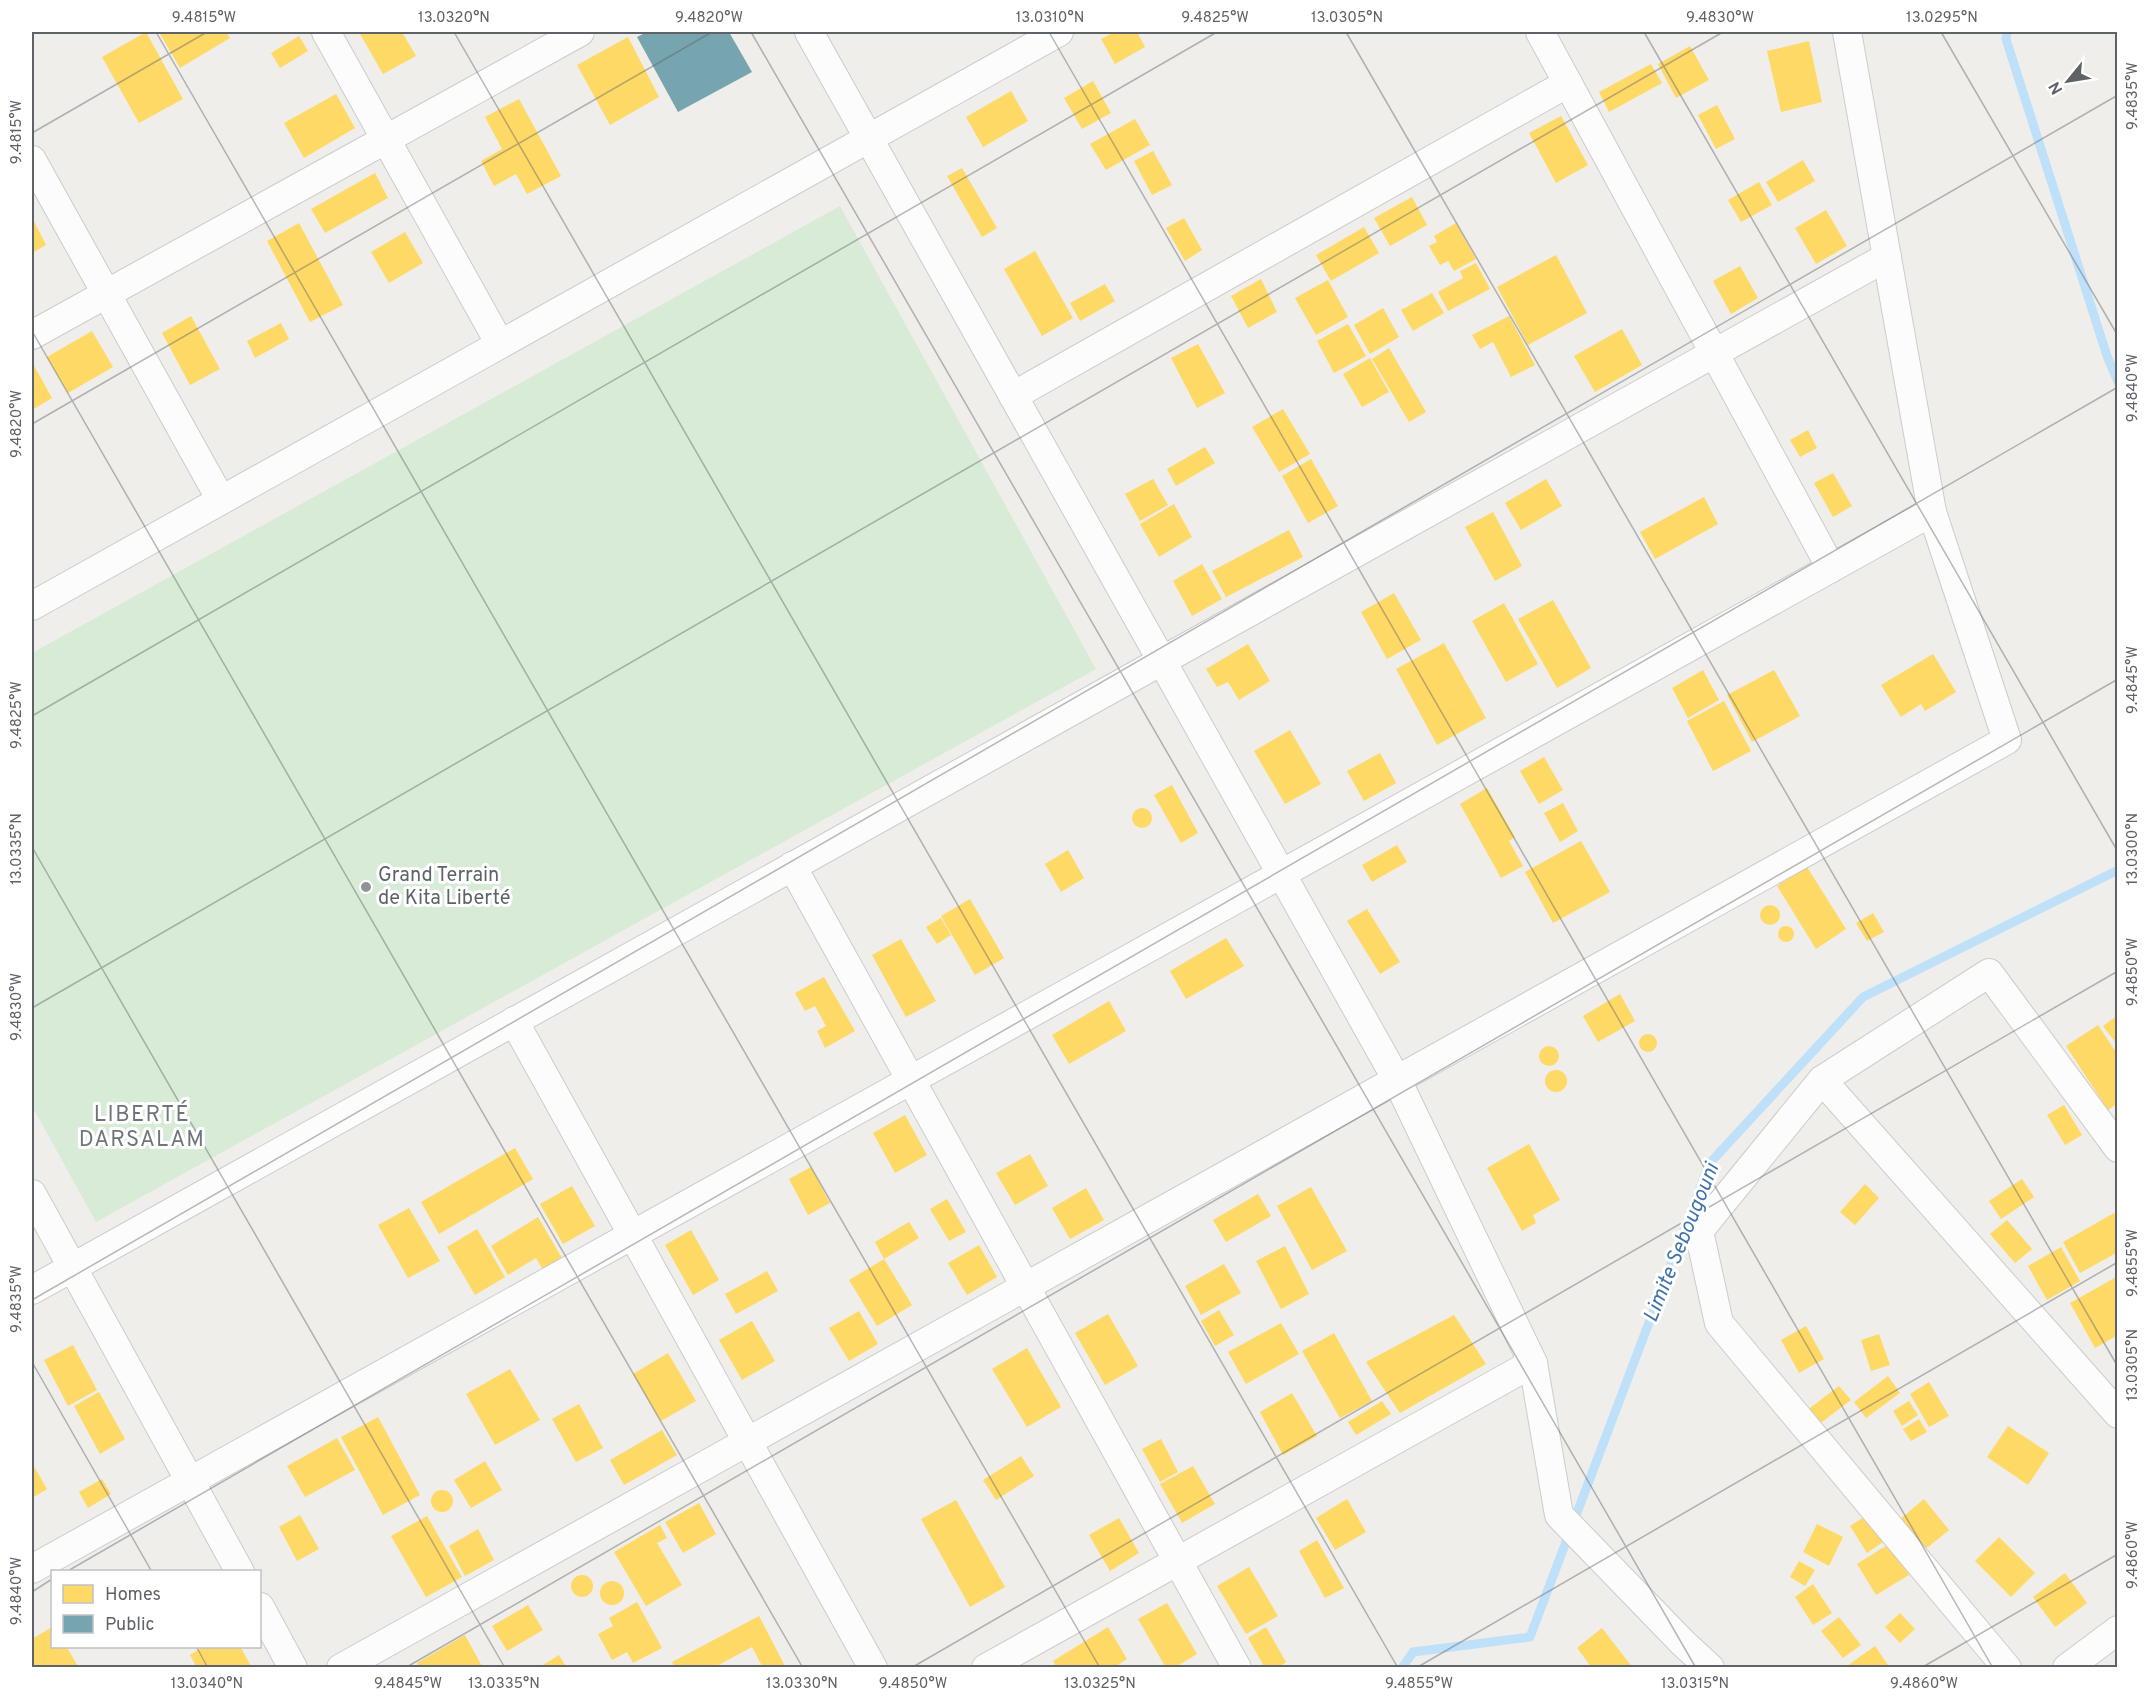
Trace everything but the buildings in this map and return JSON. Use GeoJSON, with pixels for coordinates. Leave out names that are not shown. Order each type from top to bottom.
{"type":"FeatureCollection","features":[{"type":"Feature","properties":{"kind":"street"},"geometry":{"type":"LineString","coordinates":[[326,32],[500,344]]}},
{"type":"Feature","properties":{"kind":"street"},"geometry":{"type":"LineString","coordinates":[[32,335],[580,32]]}},
{"type":"Feature","properties":{"kind":"street"},"geometry":{"type":"LineString","coordinates":[[809,32],[1397,1080],[1533,1363],[1559,1515],[1679,1655],[1710,1668]]}},
{"type":"Feature","properties":{"kind":"street"},"geometry":{"type":"LineString","coordinates":[[32,606],[1059,32]]}},
{"type":"Feature","properties":{"kind":"street"},"geometry":{"type":"LineString","coordinates":[[1540,32],[1831,568]]}},
{"type":"Feature","properties":{"kind":"street"},"geometry":{"type":"LineString","coordinates":[[341,1668],[2007,740],[1932,512],[1847,32]]}},
{"type":"Feature","properties":{"kind":"street"},"geometry":{"type":"LineString","coordinates":[[1013,396],[1568,83]]}},
{"type":"Feature","properties":{"kind":"street"},"geometry":{"type":"LineString","coordinates":[[32,160],[221,500]]}},
{"type":"Feature","properties":{"kind":"street"},"geometry":{"type":"LineString","coordinates":[[32,1290],[1887,257]]}},
{"type":"Feature","properties":{"kind":"street"},"geometry":{"type":"LineString","coordinates":[[32,1569],[1932,512]]}},
{"type":"Feature","properties":{"kind":"street"},"geometry":{"type":"LineString","coordinates":[[792,866],[1237,1668]]}},
{"type":"Feature","properties":{"kind":"street"},"geometry":{"type":"LineString","coordinates":[[2007,1668],[1719,1323],[1699,1231],[1822,1080],[1989,973],[2118,1148]]}},
{"type":"Feature","properties":{"kind":"street"},"geometry":{"type":"LineString","coordinates":[[514,1021],[873,1668]]}},
{"type":"Feature","properties":{"kind":"street"},"geometry":{"type":"LineString","coordinates":[[1822,1080],[2118,1414]]}},
{"type":"Feature","properties":{"kind":"street"},"geometry":{"type":"LineString","coordinates":[[32,1194],[239,1570]]}},
{"type":"Feature","properties":{"kind":"street"},"geometry":{"type":"LineString","coordinates":[[986,1668],[1533,1363]]}},
{"type":"Feature","properties":{"kind":"street"},"geometry":{"type":"LineString","coordinates":[[261,1609],[293,1668]]}},
{"type":"Feature","properties":{"kind":"street"},"geometry":{"type":"LineString","coordinates":[[2067,1668],[2118,1630]]}},
{"type":"Feature","properties":{"kind":"green space","name":"Grand Terrain de Kita Liberté"},"geometry":{"type":"Polygon","coordinates":[[[840,206],[1096,669],[96,1222],[32,1106],[32,653],[840,206]]]}},
{"type":"Feature","properties":{"kind":"waterway"},"geometry":{"type":"LineString","coordinates":[[2007,32],[2006,39],[2107,356],[2118,382]]}},
{"type":"Feature","properties":{"kind":"waterway","name":"Limite Sebougouni"},"geometry":{"type":"LineString","coordinates":[[1402,1668],[1413,1652],[1530,1637],[1709,1164],[1863,997],[2118,870]]}},
{"type":"Feature","properties":{"kind":"place","name":"Grand Terrain de Kita Liberté"},"geometry":{"type":"Point","coordinates":[366,887]}},
{"type":"Feature","properties":{"kind":"district","name":"LIBERTÉ DARSALAM"},"geometry":{"type":"Point","coordinates":[142,1128]}}]}
